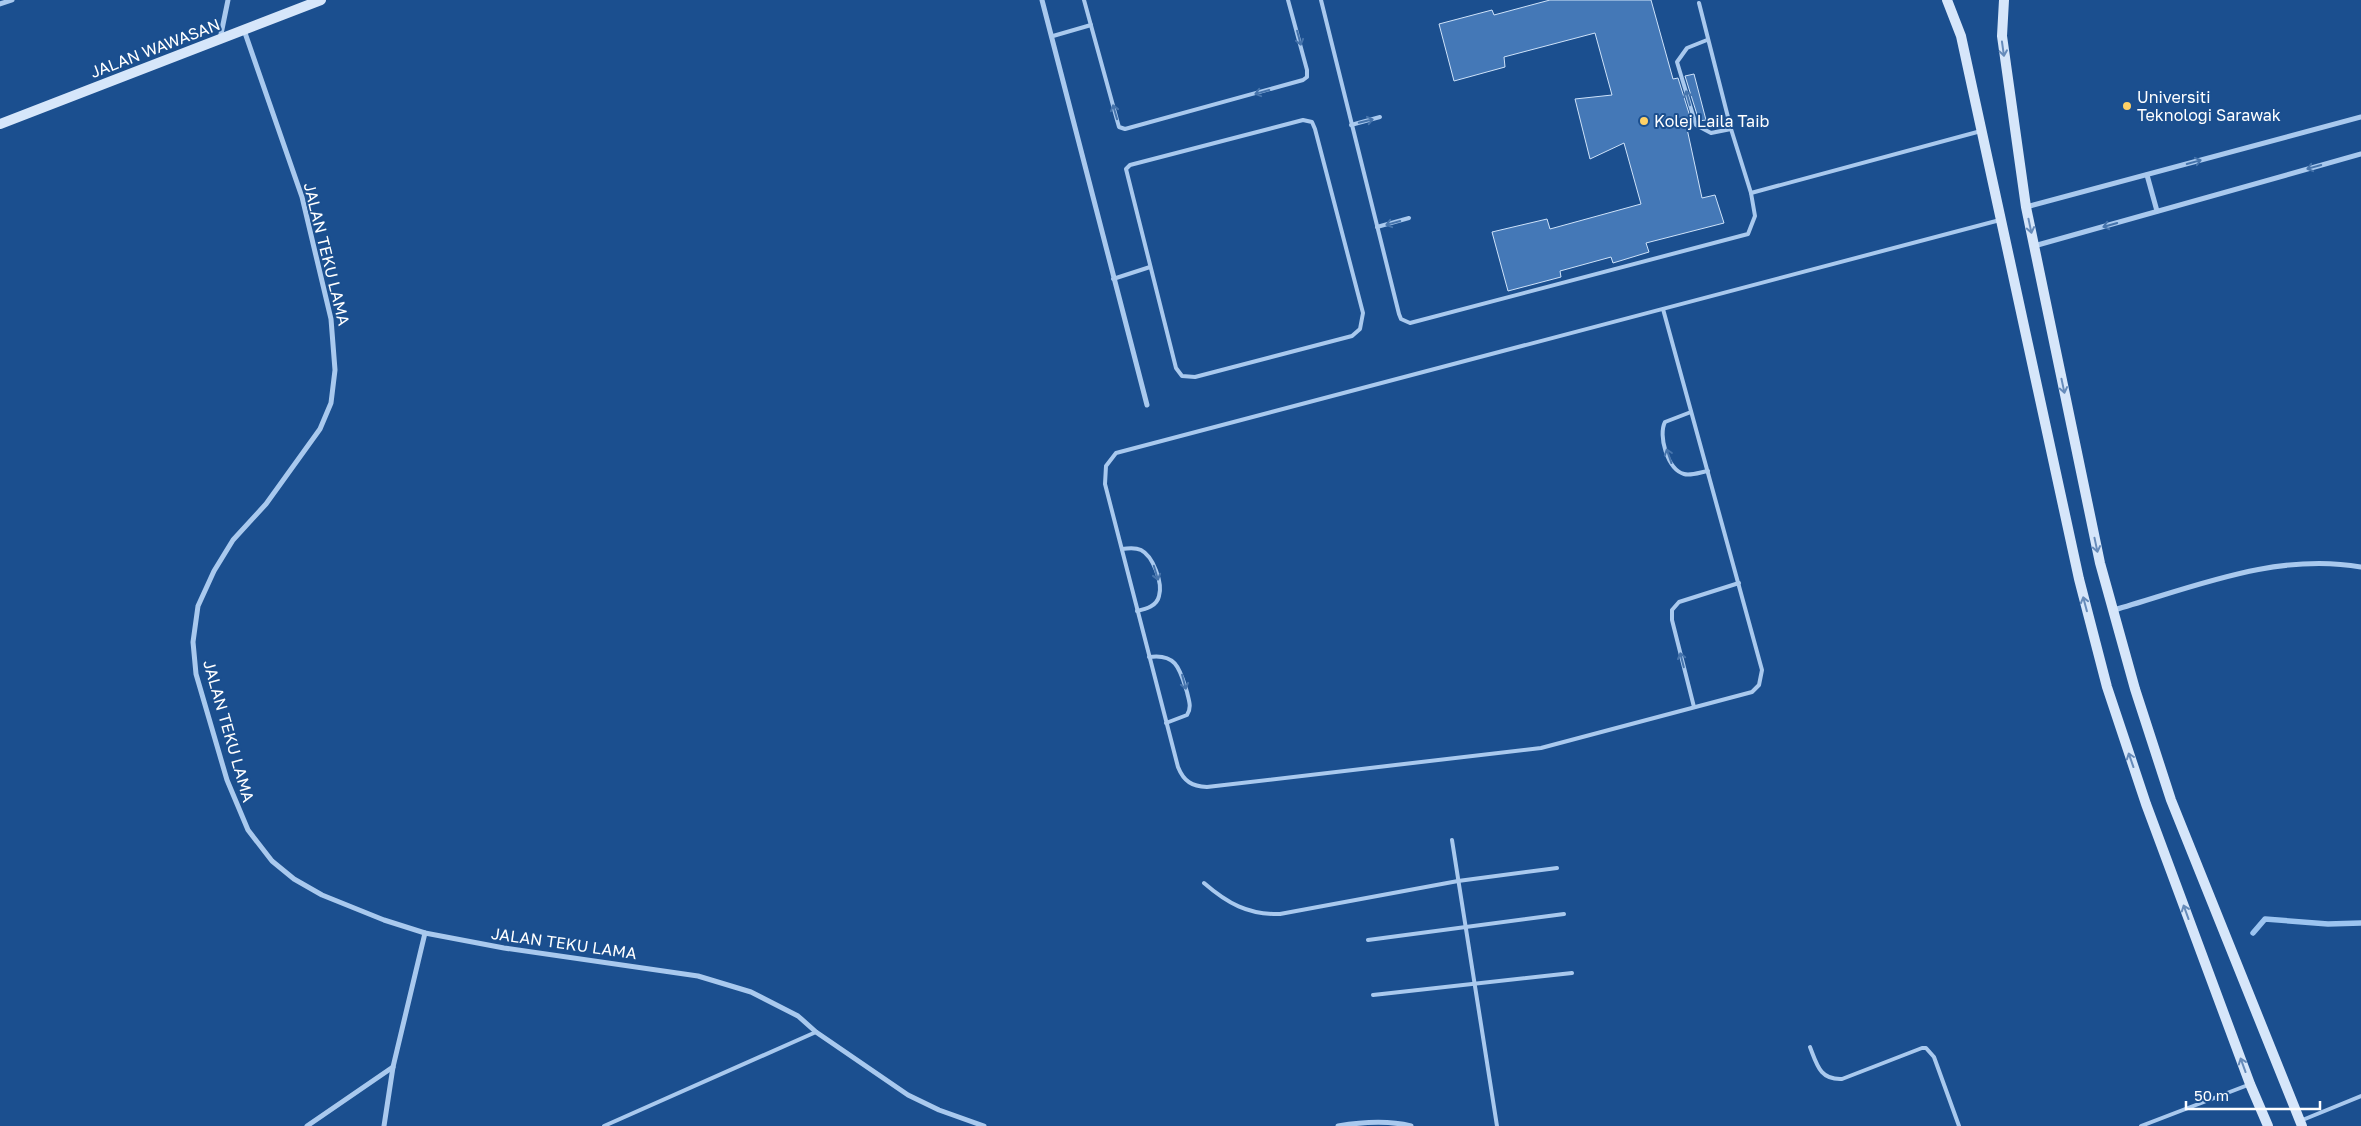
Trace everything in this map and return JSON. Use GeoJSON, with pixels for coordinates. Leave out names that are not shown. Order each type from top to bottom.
{"type":"FeatureCollection","features":[{"type":"Feature","properties":{"kind":"main road","name":"JALAN WAWASAN"},"geometry":{"type":"LineString","coordinates":[[0,124],[321,0]]}},
{"type":"Feature","properties":{"kind":"main road"},"geometry":{"type":"LineString","coordinates":[[1947,0],[1961,36],[2079,579],[2107,687],[2150,813],[2250,1084],[2268,1126]]}},
{"type":"Feature","properties":{"kind":"main road"},"geometry":{"type":"LineString","coordinates":[[2004,0],[2002,36],[2026,207],[2100,563],[2135,689],[2171,800],[2301,1123]]}},
{"type":"Feature","properties":{"kind":"street"},"geometry":{"type":"LineString","coordinates":[[0,4],[12,0]]}},
{"type":"Feature","properties":{"kind":"street"},"geometry":{"type":"LineString","coordinates":[[220,39],[228,0]]}},
{"type":"Feature","properties":{"kind":"street"},"geometry":{"type":"LineString","coordinates":[[1042,0],[1053,36],[1113,279],[1147,405]]}},
{"type":"Feature","properties":{"kind":"street","name":"JALAN TEKU LAMA"},"geometry":{"type":"LineString","coordinates":[[244,30],[302,197],[331,319],[335,370],[331,403],[320,430],[266,504],[233,540],[214,571],[198,606],[193,642],[196,674],[236,803],[248,830],[272,861],[294,879],[322,895],[384,920],[425,933],[504,948],[698,976],[720,981],[751,992],[798,1016],[816,1032],[908,1095],[940,1110],[984,1126]]}},
{"type":"Feature","properties":{"kind":"street"},"geometry":{"type":"LineString","coordinates":[[2026,207],[2361,117]]}},
{"type":"Feature","properties":{"kind":"street"},"geometry":{"type":"LineString","coordinates":[[2034,246],[2361,154]]}},
{"type":"Feature","properties":{"kind":"street"},"geometry":{"type":"LineString","coordinates":[[2147,175],[2157,211]]}},
{"type":"Feature","properties":{"kind":"street"},"geometry":{"type":"LineString","coordinates":[[2114,610],[2280,565],[2316,562],[2361,567]]}},
{"type":"Feature","properties":{"kind":"street"},"geometry":{"type":"LineString","coordinates":[[384,1126],[393,1068],[425,933]]}},
{"type":"Feature","properties":{"kind":"street"},"geometry":{"type":"LineString","coordinates":[[307,1126],[393,1068]]}},
{"type":"Feature","properties":{"kind":"street"},"geometry":{"type":"LineString","coordinates":[[1338,1126],[1359,1122],[1397,1122],[1411,1126]]}},
{"type":"Feature","properties":{"kind":"lane"},"geometry":{"type":"LineString","coordinates":[[1084,0],[1119,127],[1125,129],[1303,80],[1307,77],[1307,70],[1288,0]]}},
{"type":"Feature","properties":{"kind":"lane"},"geometry":{"type":"LineString","coordinates":[[1321,0],[1399,314],[1401,319],[1410,323],[1748,234],[1755,216],[1751,193],[1731,129],[1699,3]]}},
{"type":"Feature","properties":{"kind":"lane"},"geometry":{"type":"LineString","coordinates":[[1053,36],[1091,25]]}},
{"type":"Feature","properties":{"kind":"lane"},"geometry":{"type":"LineString","coordinates":[[1708,40],[1687,48],[1678,62],[1696,125],[1711,134],[1731,129]]}},
{"type":"Feature","properties":{"kind":"lane"},"geometry":{"type":"LineString","coordinates":[[1351,125],[1380,117]]}},
{"type":"Feature","properties":{"kind":"lane"},"geometry":{"type":"LineString","coordinates":[[1303,120],[1312,122],[1364,320],[1360,329],[1352,336],[1195,377],[1182,376],[1176,368],[1150,268],[1126,176],[1126,169],[1130,165],[1303,120]]}},
{"type":"Feature","properties":{"kind":"lane"},"geometry":{"type":"LineString","coordinates":[[1751,193],[1981,131]]}},
{"type":"Feature","properties":{"kind":"lane"},"geometry":{"type":"LineString","coordinates":[[1377,227],[1409,218]]}},
{"type":"Feature","properties":{"kind":"lane"},"geometry":{"type":"LineString","coordinates":[[1663,309],[1762,670],[1761,677],[1752,692],[1541,748],[1207,787],[1192,785],[1181,776],[1137,611],[1104,475],[1106,466],[1116,453],[2000,220]]}},
{"type":"Feature","properties":{"kind":"lane"},"geometry":{"type":"LineString","coordinates":[[1113,279],[1150,268]]}},
{"type":"Feature","properties":{"kind":"lane"},"geometry":{"type":"LineString","coordinates":[[1692,412],[1669,419],[1663,426],[1662,434],[1671,463],[1678,470],[1686,474],[1708,472]]}},
{"type":"Feature","properties":{"kind":"lane"},"geometry":{"type":"LineString","coordinates":[[1122,549],[1135,548],[1147,554],[1152,560],[1160,587],[1156,602],[1137,611]]}},
{"type":"Feature","properties":{"kind":"lane"},"geometry":{"type":"LineString","coordinates":[[1694,707],[1672,620],[1672,610],[1680,602],[1738,584]]}},
{"type":"Feature","properties":{"kind":"lane"},"geometry":{"type":"LineString","coordinates":[[1149,657],[1166,657],[1178,666],[1190,705],[1187,715],[1166,723]]}},
{"type":"Feature","properties":{"kind":"lane"},"geometry":{"type":"LineString","coordinates":[[1452,840],[1497,1126]]}},
{"type":"Feature","properties":{"kind":"lane"},"geometry":{"type":"LineString","coordinates":[[1204,883],[1236,907],[1263,914],[1280,914],[1458,881],[1558,868]]}},
{"type":"Feature","properties":{"kind":"lane"},"geometry":{"type":"LineString","coordinates":[[1368,940],[1564,914]]}},
{"type":"Feature","properties":{"kind":"lane"},"geometry":{"type":"LineString","coordinates":[[1373,995],[1572,973]]}},
{"type":"Feature","properties":{"kind":"lane"},"geometry":{"type":"LineString","coordinates":[[604,1126],[816,1032]]}},
{"type":"Feature","properties":{"kind":"lane"},"geometry":{"type":"LineString","coordinates":[[1810,1047],[1821,1073],[1832,1080],[1842,1079],[1926,1048],[1934,1057],[1959,1126]]}},
{"type":"Feature","properties":{"kind":"lane"},"geometry":{"type":"LineString","coordinates":[[2141,1126],[2250,1084]]}},
{"type":"Feature","properties":{"kind":"lane"},"geometry":{"type":"LineString","coordinates":[[2301,1123],[2361,1096]]}},
{"type":"Feature","properties":{"kind":"building"},"geometry":{"type":"Polygon","coordinates":[[[1550,0],[1651,0],[1673,79],[1678,78],[1692,123],[1686,124],[1702,198],[1715,195],[1724,223],[1646,243],[1649,252],[1613,263],[1611,257],[1560,271],[1561,277],[1508,291],[1492,232],[1547,219],[1550,229],[1641,204],[1624,143],[1590,159],[1575,99],[1612,95],[1595,33],[1504,57],[1505,67],[1454,81],[1439,24],[1492,10],[1494,15],[1550,0]]]}},
{"type":"Feature","properties":{"kind":"building"},"geometry":{"type":"Polygon","coordinates":[[[1694,74],[1706,120],[1699,121],[1685,76],[1694,74]]]}},
{"type":"Feature","properties":{"kind":"waterway"},"geometry":{"type":"LineString","coordinates":[[2253,933],[2265,919],[2328,924],[2361,923]]}},
{"type":"Feature","properties":{"kind":"place","name":"Universiti Teknologi Sarawak"},"geometry":{"type":"Point","coordinates":[2127,106]}},
{"type":"Feature","properties":{"kind":"place","name":"Kolej Laila Taib"},"geometry":{"type":"Point","coordinates":[1644,121]}}]}
